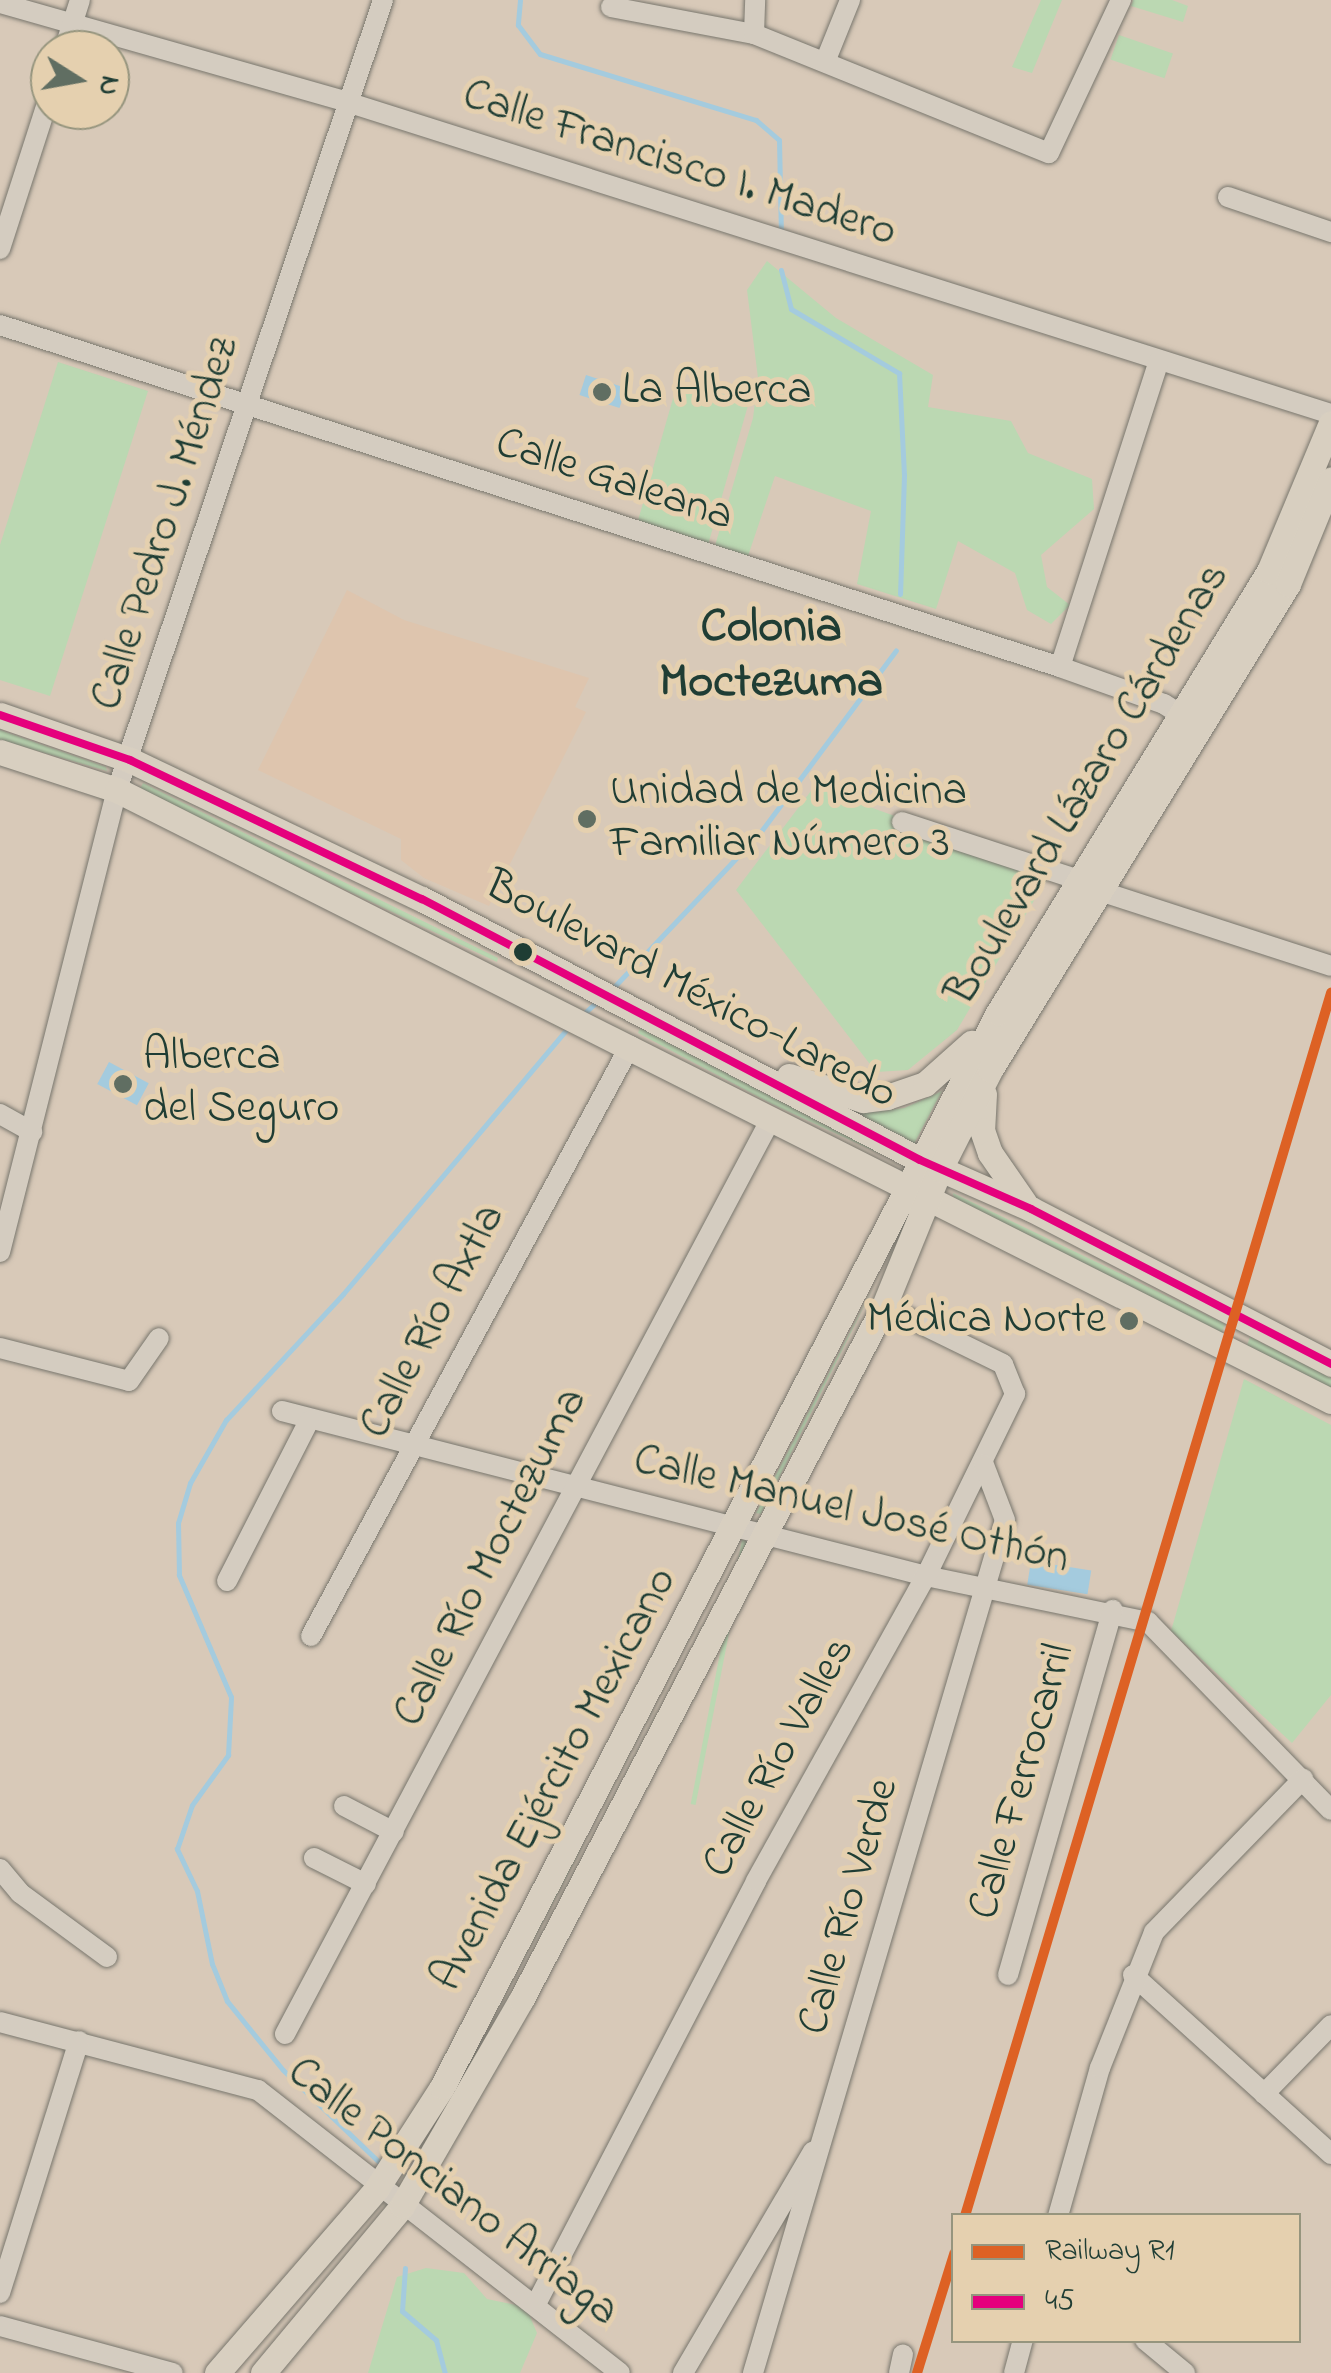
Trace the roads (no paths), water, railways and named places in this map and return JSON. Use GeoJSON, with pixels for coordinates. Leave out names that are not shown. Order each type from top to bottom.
{"type":"FeatureCollection","features":[{"type":"Feature","properties":{"kind":"main road","name":"Boulevard Lázaro Cárdenas"},"geometry":{"type":"LineString","coordinates":[[1190,721],[1270,570],[1331,423]]}},
{"type":"Feature","properties":{"kind":"main road","name":"Boulevard Lázaro Cárdenas"},"geometry":{"type":"LineString","coordinates":[[921,1193],[930,1164],[998,1013],[1088,885],[1190,721],[1288,584],[1331,479]]}},
{"type":"Feature","properties":{"kind":"main road","name":"Boulevard México-Laredo"},"geometry":{"type":"LineString","coordinates":[[0,715],[130,760],[652,1014],[930,1164],[1031,1209],[1331,1364]]}},
{"type":"Feature","properties":{"kind":"main road","name":"Boulevard México-Laredo"},"geometry":{"type":"LineString","coordinates":[[0,752],[117,790],[1331,1401]]}},
{"type":"Feature","properties":{"kind":"main road","name":"Boulevard Lázaro Cárdenas"},"geometry":{"type":"LineString","coordinates":[[930,1164],[990,1070],[1088,885]]}},
{"type":"Feature","properties":{"kind":"main road"},"geometry":{"type":"LineString","coordinates":[[725,1055],[875,1098],[924,1084],[950,1068],[998,1013]]}},
{"type":"Feature","properties":{"kind":"main road"},"geometry":{"type":"LineString","coordinates":[[990,1070],[982,1130],[999,1171],[1031,1209]]}},
{"type":"Feature","properties":{"kind":"main road","name":"Avenida Ejército Mexicano"},"geometry":{"type":"LineString","coordinates":[[217,2373],[377,2188],[442,2087],[765,1532],[884,1306],[921,1193]]}},
{"type":"Feature","properties":{"kind":"main road","name":"Avenida Ejército Mexicano"},"geometry":{"type":"LineString","coordinates":[[263,2373],[402,2206],[521,2000],[613,1788],[736,1527],[921,1193]]}},
{"type":"Feature","properties":{"kind":"street"},"geometry":{"type":"LineString","coordinates":[[70,30],[80,0]]}},
{"type":"Feature","properties":{"kind":"street","name":"Calle Pedro J. Méndez"},"geometry":{"type":"LineString","coordinates":[[0,1252],[117,790],[383,0]]}},
{"type":"Feature","properties":{"kind":"street"},"geometry":{"type":"LineString","coordinates":[[754,34],[755,0]]}},
{"type":"Feature","properties":{"kind":"street"},"geometry":{"type":"LineString","coordinates":[[825,62],[850,0]]}},
{"type":"Feature","properties":{"kind":"street"},"geometry":{"type":"LineString","coordinates":[[611,7],[754,34],[1049,154],[1114,2]]}},
{"type":"Feature","properties":{"kind":"street","name":"Calle Francisco I. Madero"},"geometry":{"type":"LineString","coordinates":[[0,3],[350,103],[1331,414]]}},
{"type":"Feature","properties":{"kind":"street"},"geometry":{"type":"LineString","coordinates":[[1,241],[38,130]]}},
{"type":"Feature","properties":{"kind":"street"},"geometry":{"type":"LineString","coordinates":[[1228,197],[1331,232]]}},
{"type":"Feature","properties":{"kind":"street","name":"Calle Galeana"},"geometry":{"type":"LineString","coordinates":[[0,325],[1060,668],[1190,721]]}},
{"type":"Feature","properties":{"kind":"street"},"geometry":{"type":"LineString","coordinates":[[1060,668],[1159,360]]}},
{"type":"Feature","properties":{"kind":"street"},"geometry":{"type":"LineString","coordinates":[[902,822],[1331,966]]}},
{"type":"Feature","properties":{"kind":"street","name":"Calle Río Axtla"},"geometry":{"type":"LineString","coordinates":[[310,1636],[414,1447],[625,1043]]}},
{"type":"Feature","properties":{"kind":"street"},"geometry":{"type":"LineString","coordinates":[[0,1114],[32,1132]]}},
{"type":"Feature","properties":{"kind":"street","name":"Calle Río Moctezuma"},"geometry":{"type":"LineString","coordinates":[[285,2034],[572,1487],[771,1119]]}},
{"type":"Feature","properties":{"kind":"street","name":"Calle Río Valles"},"geometry":{"type":"LineString","coordinates":[[534,2306],[756,1882],[984,1466],[1014,1394],[1013,1377],[1004,1364],[884,1306]]}},
{"type":"Feature","properties":{"kind":"street"},"geometry":{"type":"LineString","coordinates":[[0,1348],[130,1382],[159,1338]]}},
{"type":"Feature","properties":{"kind":"street","name":"Calle Manuel José Othón"},"geometry":{"type":"LineString","coordinates":[[282,1411],[308,1421],[765,1532],[926,1576],[1113,1610],[1148,1622],[1331,1810]]}},
{"type":"Feature","properties":{"kind":"street"},"geometry":{"type":"LineString","coordinates":[[227,1581],[308,1421]]}},
{"type":"Feature","properties":{"kind":"street","name":"Calle Río Verde"},"geometry":{"type":"LineString","coordinates":[[753,2373],[1005,1520],[984,1466]]}},
{"type":"Feature","properties":{"kind":"street","name":"Calle Ferrocarril"},"geometry":{"type":"LineString","coordinates":[[1008,1975],[1113,1610]]}},
{"type":"Feature","properties":{"kind":"street"},"geometry":{"type":"LineString","coordinates":[[1059,2213],[1133,1975],[1154,1932],[1303,1779]]}},
{"type":"Feature","properties":{"kind":"street"},"geometry":{"type":"LineString","coordinates":[[344,1806],[394,1832]]}},
{"type":"Feature","properties":{"kind":"street"},"geometry":{"type":"LineString","coordinates":[[314,1858],[366,1884]]}},
{"type":"Feature","properties":{"kind":"street"},"geometry":{"type":"LineString","coordinates":[[0,1869],[20,1893],[107,1957]]}},
{"type":"Feature","properties":{"kind":"street"},"geometry":{"type":"LineString","coordinates":[[1133,1975],[1331,2154]]}},
{"type":"Feature","properties":{"kind":"street","name":"Calle Ponciano Arriaga"},"geometry":{"type":"LineString","coordinates":[[0,2022],[258,2090],[377,2188],[620,2373]]}},
{"type":"Feature","properties":{"kind":"street"},"geometry":{"type":"LineString","coordinates":[[1264,2094],[1331,2025]]}},
{"type":"Feature","properties":{"kind":"street"},"geometry":{"type":"LineString","coordinates":[[0,2293],[79,2042]]}},
{"type":"Feature","properties":{"kind":"street"},"geometry":{"type":"LineString","coordinates":[[683,2373],[829,2124]]}},
{"type":"Feature","properties":{"kind":"street"},"geometry":{"type":"LineString","coordinates":[[0,2326],[173,2373]]}},
{"type":"Feature","properties":{"kind":"street"},"geometry":{"type":"LineString","coordinates":[[1014,2373],[1022,2343]]}},
{"type":"Feature","properties":{"kind":"street"},"geometry":{"type":"LineString","coordinates":[[1149,2343],[1186,2373]]}},
{"type":"Feature","properties":{"kind":"water","name":"La Alberca"},"geometry":{"type":"Polygon","coordinates":[[[586,375],[626,388],[619,408],[580,395],[586,375]]]}},
{"type":"Feature","properties":{"kind":"water","name":"Alberca del Seguro"},"geometry":{"type":"Polygon","coordinates":[[[109,1062],[149,1083],[137,1105],[97,1084],[109,1062]]]}},
{"type":"Feature","properties":{"kind":"water"},"geometry":{"type":"Polygon","coordinates":[[[1031,1561],[1091,1571],[1087,1594],[1027,1585],[1031,1561]]]}},
{"type":"Feature","properties":{"kind":"waterway"},"geometry":{"type":"LineString","coordinates":[[520,0],[518,25],[540,54],[756,120],[779,140],[781,233]]}},
{"type":"Feature","properties":{"kind":"waterway"},"geometry":{"type":"LineString","coordinates":[[781,270],[791,309],[899,373],[904,475],[900,594]]}},
{"type":"Feature","properties":{"kind":"waterway"},"geometry":{"type":"LineString","coordinates":[[611,990],[759,834],[896,650]]}},
{"type":"Feature","properties":{"kind":"waterway"},"geometry":{"type":"LineString","coordinates":[[581,1016],[599,1000]]}},
{"type":"Feature","properties":{"kind":"waterway"},"geometry":{"type":"LineString","coordinates":[[380,2163],[283,2070],[227,2001],[212,1964],[197,1891],[177,1849],[192,1805],[228,1755],[231,1697],[179,1575],[178,1523],[190,1483],[226,1420],[343,1294],[569,1027]]}},
{"type":"Feature","properties":{"kind":"waterway"},"geometry":{"type":"LineString","coordinates":[[405,2268],[402,2311],[436,2340],[445,2373]]}},
{"type":"Feature","properties":{"kind":"rail line","name":"R1"},"geometry":{"type":"LineString","coordinates":[[966,2213],[1331,993]]}},
{"type":"Feature","properties":{"kind":"rail line","name":"R1"},"geometry":{"type":"LineString","coordinates":[[917,2373],[951,2264]]}},
{"type":"Feature","properties":{"kind":"place","name":"La Alberca"},"geometry":{"type":"Point","coordinates":[602,392]}},
{"type":"Feature","properties":{"kind":"place","name":"Unidad de Medicina Familiar Número 3"},"geometry":{"type":"Point","coordinates":[587,819]}},
{"type":"Feature","properties":{"kind":"place","name":"Alberca del Seguro"},"geometry":{"type":"Point","coordinates":[123,1084]}},
{"type":"Feature","properties":{"kind":"place","name":"Médica Norte"},"geometry":{"type":"Point","coordinates":[1129,1321]}},
{"type":"Feature","properties":{"kind":"district","name":"Colonia Moctezuma"},"geometry":{"type":"Point","coordinates":[771,656]}}]}
